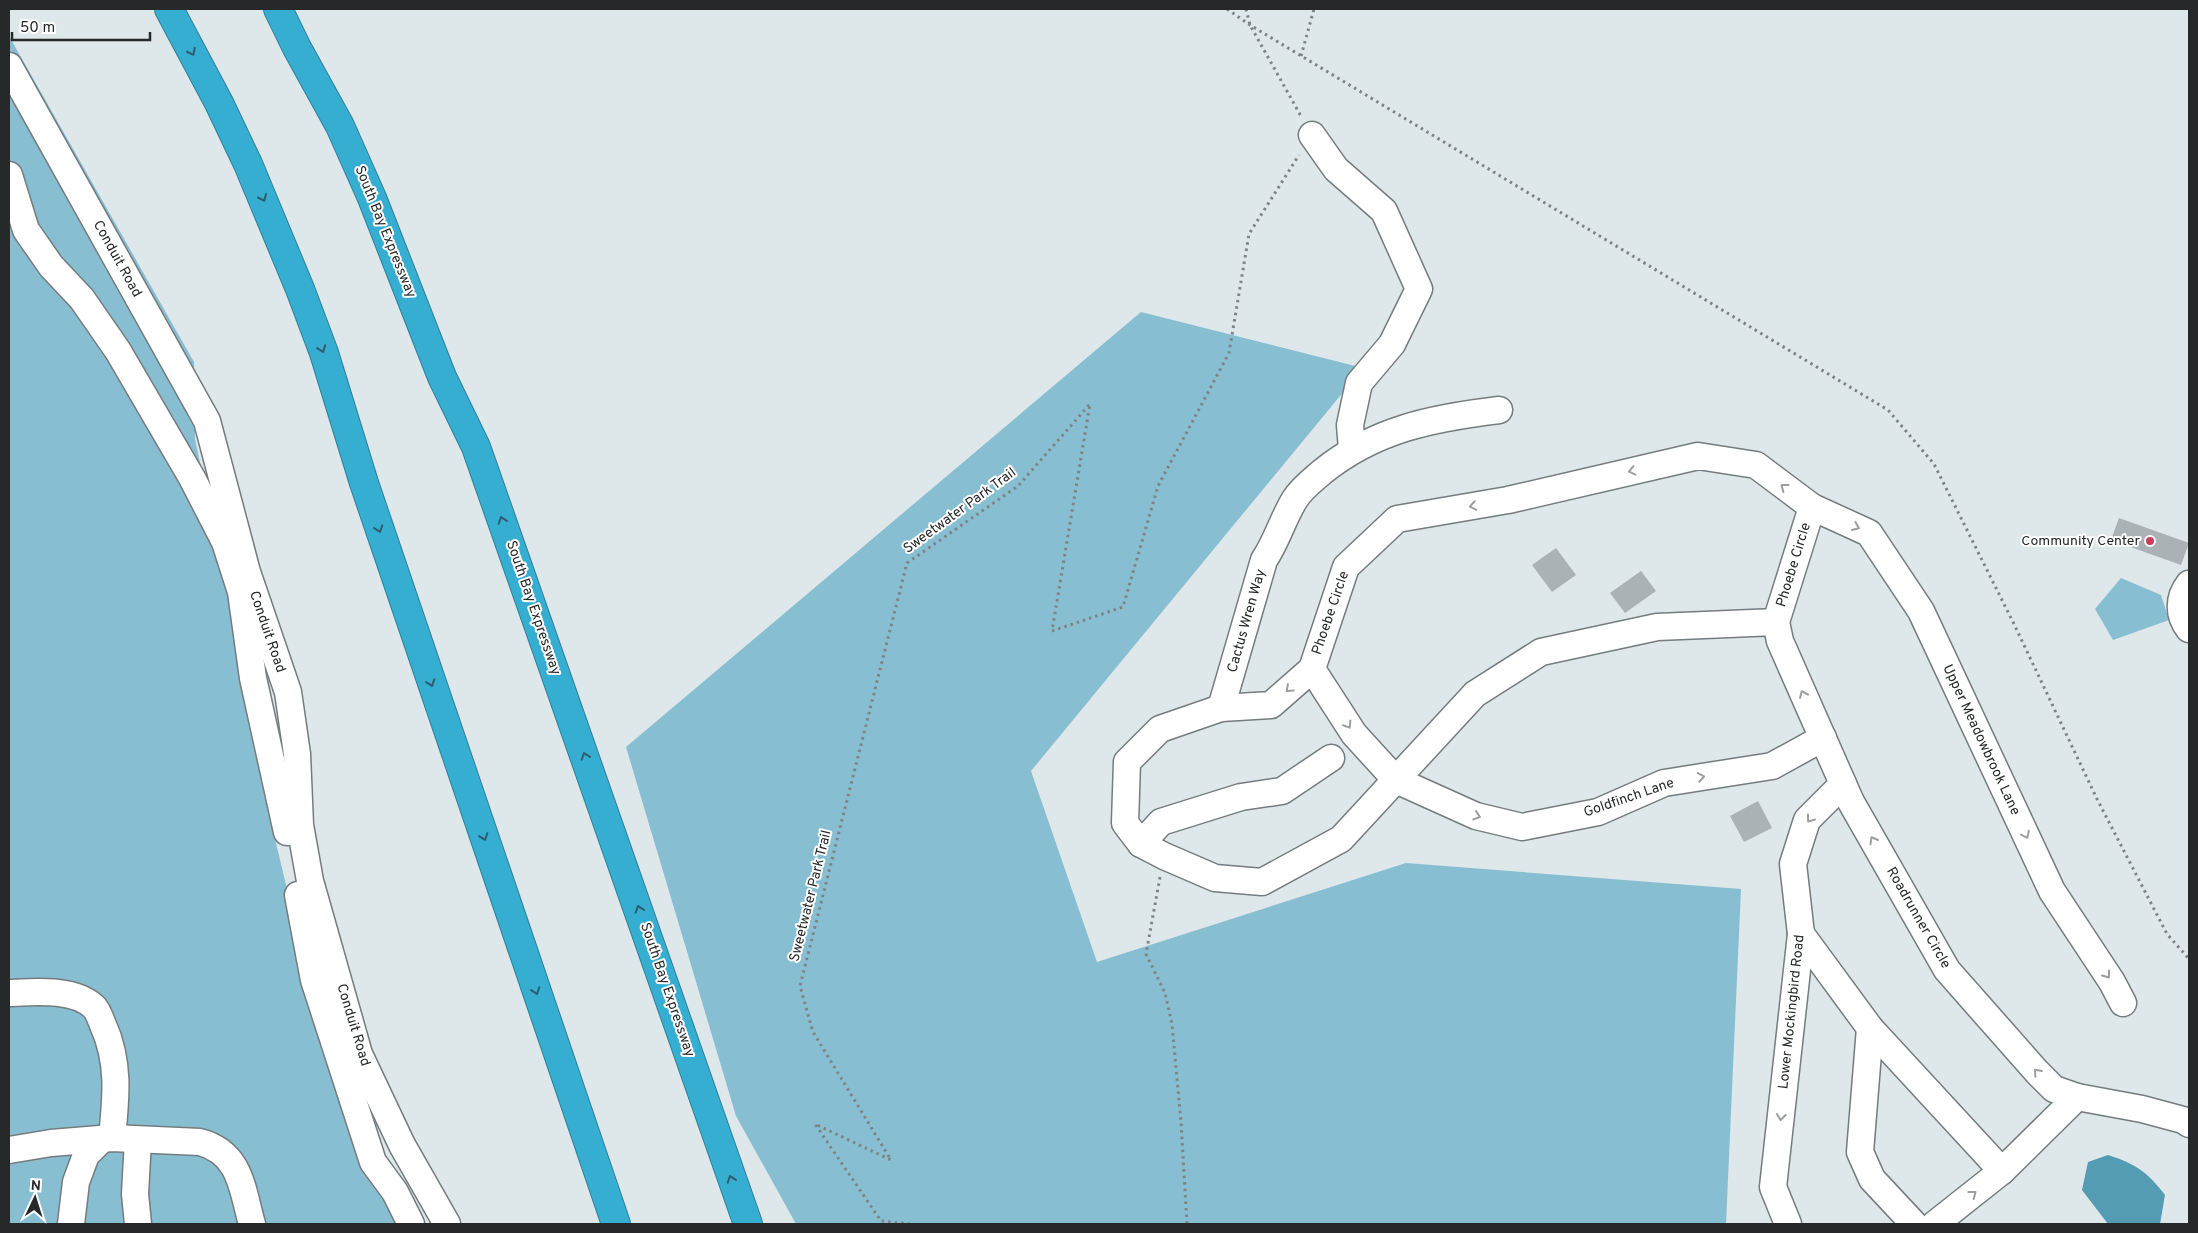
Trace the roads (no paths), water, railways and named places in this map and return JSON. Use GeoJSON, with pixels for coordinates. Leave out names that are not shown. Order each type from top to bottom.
{"type":"FeatureCollection","features":[{"type":"Feature","properties":{"kind":"highway"},"geometry":{"type":"LineString","coordinates":[[169,9],[219,103],[248,164],[307,308],[364,483],[616,1224]]}},
{"type":"Feature","properties":{"kind":"highway","name":"South Bay Expressway"},"geometry":{"type":"LineString","coordinates":[[278,9],[340,126],[372,198],[442,377],[476,447],[748,1224]]}},
{"type":"Feature","properties":{"kind":"street","name":"Conduit Road"},"geometry":{"type":"LineString","coordinates":[[9,66],[207,421],[247,572],[288,692],[297,754],[300,825],[310,881],[359,1054],[402,1145],[447,1224]]}},
{"type":"Feature","properties":{"kind":"street"},"geometry":{"type":"LineString","coordinates":[[1312,135],[1336,169],[1384,211],[1419,289],[1392,344],[1359,383],[1350,425],[1352,449]]}},
{"type":"Feature","properties":{"kind":"street"},"geometry":{"type":"LineString","coordinates":[[9,174],[26,230],[51,266],[82,299],[118,352],[192,478],[225,542],[241,592],[254,678],[280,791],[314,980],[373,1162],[395,1192],[411,1224]]}},
{"type":"Feature","properties":{"kind":"street","name":"Cactus Wren Way"},"geometry":{"type":"LineString","coordinates":[[1221,708],[1264,560],[1275,545],[1295,498],[1307,484],[1352,449],[1418,424],[1459,415],[1499,410]]}},
{"type":"Feature","properties":{"kind":"street","name":"Phoebe Circle"},"geometry":{"type":"LineString","coordinates":[[1698,456],[1756,465],[1812,507],[1776,622],[1657,627],[1541,652],[1475,694],[1341,839],[1262,882],[1215,878],[1141,844],[1125,823],[1127,762],[1160,729],[1221,708],[1271,705],[1312,669],[1346,567],[1397,519],[1508,500],[1698,456]]}},
{"type":"Feature","properties":{"kind":"street","name":"Upper Meadowbrook Lane"},"geometry":{"type":"LineString","coordinates":[[1812,507],[1869,533],[1921,611],[2052,891],[2112,982],[2123,1003]]}},
{"type":"Feature","properties":{"kind":"street"},"geometry":{"type":"LineString","coordinates":[[2189,584],[2181,601],[2184,623],[2189,629]]}},
{"type":"Feature","properties":{"kind":"street","name":"Roadrunner Circle"},"geometry":{"type":"LineString","coordinates":[[1776,622],[1780,641],[1851,802],[1947,970],[2042,1078],[2054,1089],[2077,1097],[2142,1109],[2183,1120],[2189,1124]]}},
{"type":"Feature","properties":{"kind":"street","name":"Goldfinch Lane"},"geometry":{"type":"LineString","coordinates":[[1312,669],[1354,734],[1396,780],[1476,816],[1522,827],[1598,812],[1664,783],[1772,766],[1823,738]]}},
{"type":"Feature","properties":{"kind":"street"},"geometry":{"type":"LineString","coordinates":[[1141,844],[1161,822],[1242,797],[1282,791],[1331,758]]}},
{"type":"Feature","properties":{"kind":"street","name":"Lower Mockingbird Road"},"geometry":{"type":"LineString","coordinates":[[1788,1224],[1773,1186],[1801,934],[1793,864],[1807,820],[1843,784]]}},
{"type":"Feature","properties":{"kind":"street"},"geometry":{"type":"LineString","coordinates":[[1801,934],[1870,1028],[2002,1171]]}},
{"type":"Feature","properties":{"kind":"street"},"geometry":{"type":"LineString","coordinates":[[9,993],[53,992],[74,996],[95,1008],[112,1044],[117,1092],[106,1139],[86,1155],[76,1182],[71,1224]]}},
{"type":"Feature","properties":{"kind":"street"},"geometry":{"type":"LineString","coordinates":[[1870,1028],[1860,1152],[1872,1179],[1914,1224]]}},
{"type":"Feature","properties":{"kind":"street"},"geometry":{"type":"LineString","coordinates":[[52,1143],[88,1126],[117,1092]]}},
{"type":"Feature","properties":{"kind":"street"},"geometry":{"type":"LineString","coordinates":[[1935,1224],[2002,1171],[2077,1097]]}},
{"type":"Feature","properties":{"kind":"street"},"geometry":{"type":"LineString","coordinates":[[9,1150],[52,1143],[106,1139],[200,1142],[212,1145],[224,1153],[236,1167],[252,1224]]}},
{"type":"Feature","properties":{"kind":"street"},"geometry":{"type":"LineString","coordinates":[[138,1140],[135,1194],[138,1224]]}},
{"type":"Feature","properties":{"kind":"place","name":"Community Center"},"geometry":{"type":"Point","coordinates":[2150,541]}}]}
